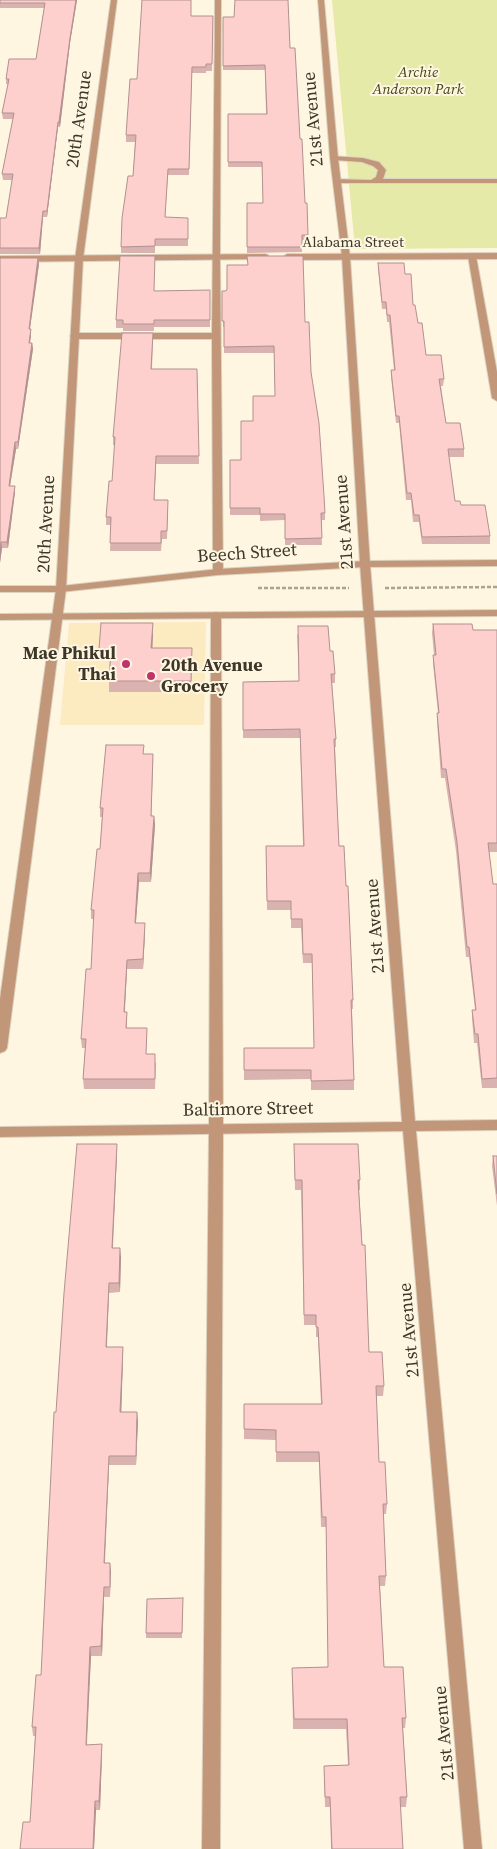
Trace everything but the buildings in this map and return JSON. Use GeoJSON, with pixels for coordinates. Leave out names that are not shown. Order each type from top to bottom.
{"type":"FeatureCollection","features":[{"type":"Feature","properties":{"kind":"street","name":"20th Avenue"},"geometry":{"type":"LineString","coordinates":[[0,1048],[61,589],[79,259],[114,0]]}},
{"type":"Feature","properties":{"kind":"street"},"geometry":{"type":"LineString","coordinates":[[218,0],[216,257],[218,572]]}},
{"type":"Feature","properties":{"kind":"street","name":"21st Avenue"},"geometry":{"type":"LineString","coordinates":[[321,0],[334,158],[346,257],[365,564],[409,1126],[473,1849]]}},
{"type":"Feature","properties":{"kind":"street"},"geometry":{"type":"LineString","coordinates":[[334,158],[376,164],[382,170],[380,178],[372,182]]}},
{"type":"Feature","properties":{"kind":"street"},"geometry":{"type":"LineString","coordinates":[[337,181],[497,181]]}},
{"type":"Feature","properties":{"kind":"street"},"geometry":{"type":"LineString","coordinates":[[472,256],[497,398]]}},
{"type":"Feature","properties":{"kind":"street","name":"Alabama Street"},"geometry":{"type":"LineString","coordinates":[[0,259],[497,256]]}},
{"type":"Feature","properties":{"kind":"street"},"geometry":{"type":"LineString","coordinates":[[74,336],[216,336]]}},
{"type":"Feature","properties":{"kind":"street","name":"Beech Street"},"geometry":{"type":"LineString","coordinates":[[0,589],[61,589],[218,572],[365,564],[497,563]]}},
{"type":"Feature","properties":{"kind":"street"},"geometry":{"type":"LineString","coordinates":[[0,617],[497,613]]}},
{"type":"Feature","properties":{"kind":"street"},"geometry":{"type":"LineString","coordinates":[[211,1849],[216,1129],[216,615]]}},
{"type":"Feature","properties":{"kind":"street","name":"Baltimore Street"},"geometry":{"type":"LineString","coordinates":[[0,1132],[497,1125]]}},
{"type":"Feature","properties":{"kind":"shaded area"},"geometry":{"type":"Polygon","coordinates":[[[206,622],[204,725],[60,725],[69,623],[206,622]]]}},
{"type":"Feature","properties":{"kind":"green space","name":"Archie Anderson Park"},"geometry":{"type":"Polygon","coordinates":[[[332,0],[497,0],[497,248],[355,249],[332,0]]]}},
{"type":"Feature","properties":{"kind":"place","name":"Mae Phikul Thai"},"geometry":{"type":"Point","coordinates":[126,664]}},
{"type":"Feature","properties":{"kind":"place","name":"20th Avenue Grocery"},"geometry":{"type":"Point","coordinates":[151,676]}}]}
